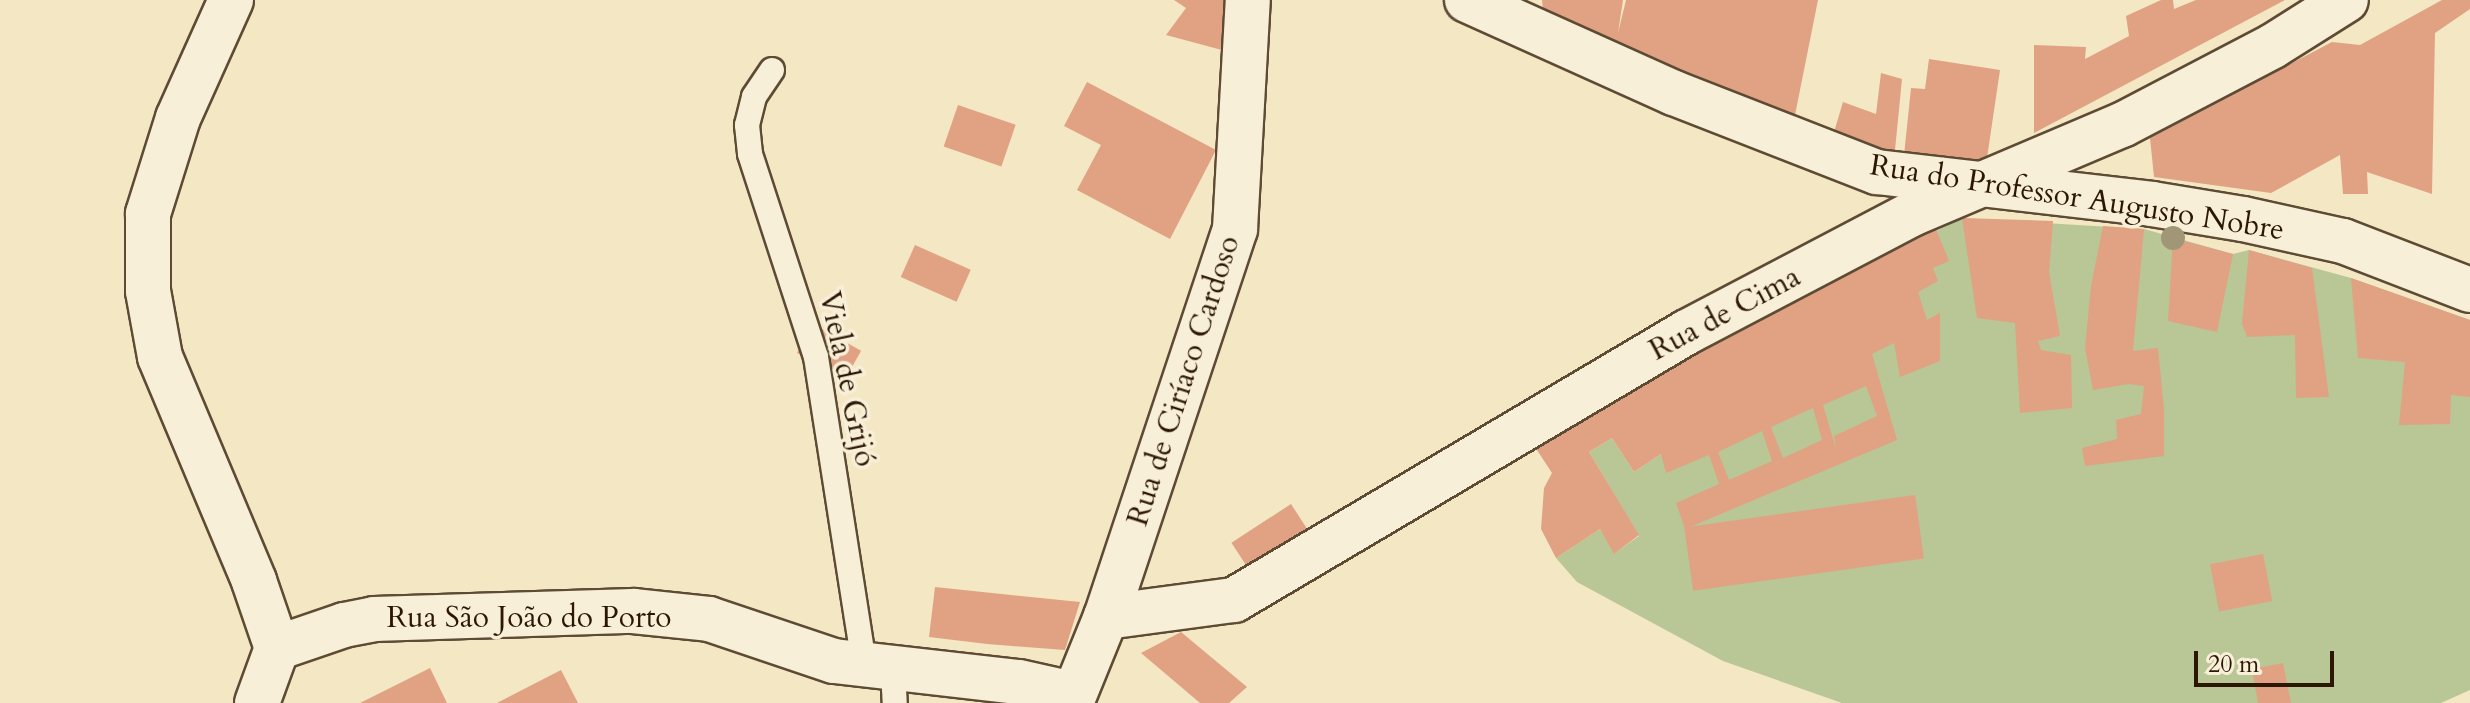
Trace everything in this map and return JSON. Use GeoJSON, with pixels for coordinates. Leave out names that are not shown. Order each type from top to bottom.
{"type":"FeatureCollection","features":[{"type":"Feature","properties":{"kind":"street"},"geometry":{"type":"LineString","coordinates":[[231,0],[178,118],[148,214],[148,291],[160,357],[254,581],[277,648],[257,703]]}},
{"type":"Feature","properties":{"kind":"street","name":"Rua de Ciríaco Cardoso"},"geometry":{"type":"LineString","coordinates":[[1072,698],[1106,617],[1235,229],[1248,0]]}},
{"type":"Feature","properties":{"kind":"street","name":"Rua do Professor Augusto Nobre"},"geometry":{"type":"LineString","coordinates":[[1467,0],[1674,93],[1877,172],[1983,183],[2076,198],[2152,204],[2314,235],[2343,241],[2470,290]]}},
{"type":"Feature","properties":{"kind":"street","name":"Rua de Cima"},"geometry":{"type":"LineString","coordinates":[[1106,617],[1157,613],[1234,600],[1687,332],[1912,214],[2122,125],[2273,46],[2346,0]]}},
{"type":"Feature","properties":{"kind":"street","name":"Rua São João do Porto"},"geometry":{"type":"LineString","coordinates":[[277,648],[314,633],[374,619],[633,611],[709,619],[884,679],[1019,682],[1072,698]]}},
{"type":"Feature","properties":{"kind":"lane","name":"Viela de Grijó"},"geometry":{"type":"LineString","coordinates":[[772,70],[754,97],[747,125],[750,154],[816,357],[884,679]]}},
{"type":"Feature","properties":{"kind":"green space"},"geometry":{"type":"Polygon","coordinates":[[[1962,218],[2144,229],[2233,254],[2249,250],[2351,278],[2470,320],[2470,690],[2441,703],[1842,703],[1723,661],[1577,582],[1556,558],[1600,529],[1615,553],[1639,536],[1589,452],[1612,438],[1634,472],[1661,454],[1645,403],[1635,385],[1962,218]]]}},
{"type":"Feature","properties":{"kind":"building"},"geometry":{"type":"Polygon","coordinates":[[[1174,0],[1232,0],[1233,53],[1166,35],[1186,8],[1174,0]]]}},
{"type":"Feature","properties":{"kind":"building"},"geometry":{"type":"Polygon","coordinates":[[[1542,0],[1623,0],[1618,33],[1626,0],[1818,0],[1792,130],[1544,19],[1542,0]]]}},
{"type":"Feature","properties":{"kind":"building"},"geometry":{"type":"Polygon","coordinates":[[[2161,0],[2173,0],[2174,9],[2196,0],[2285,0],[2034,133],[2034,45],[2086,47],[2085,59],[2129,36],[2126,16],[2161,0]]]}},
{"type":"Feature","properties":{"kind":"building"},"geometry":{"type":"Polygon","coordinates":[[[2442,0],[2470,0],[2470,9],[2435,33],[2432,194],[2367,172],[2368,194],[2343,194],[2340,155],[2271,193],[2154,177],[2150,138],[2332,42],[2360,45],[2442,0]]]}},
{"type":"Feature","properties":{"kind":"building"},"geometry":{"type":"Polygon","coordinates":[[[1929,59],[2000,70],[1987,158],[1974,164],[1903,165],[1911,88],[1925,89],[1929,59]]]}},
{"type":"Feature","properties":{"kind":"building"},"geometry":{"type":"Polygon","coordinates":[[[1881,73],[1902,79],[1894,160],[1831,142],[1843,102],[1876,114],[1881,73]]]}},
{"type":"Feature","properties":{"kind":"building"},"geometry":{"type":"Polygon","coordinates":[[[1087,82],[1216,150],[1170,239],[1077,190],[1101,145],[1064,126],[1087,82]]]}},
{"type":"Feature","properties":{"kind":"building"},"geometry":{"type":"Polygon","coordinates":[[[958,105],[1016,125],[1001,166],[944,147],[958,105]]]}},
{"type":"Feature","properties":{"kind":"building"},"geometry":{"type":"Polygon","coordinates":[[[1962,218],[2053,221],[2049,272],[2060,336],[2038,341],[2041,350],[2071,355],[2072,408],[2020,413],[2015,323],[1977,318],[1962,218]]]}},
{"type":"Feature","properties":{"kind":"building"},"geometry":{"type":"Polygon","coordinates":[[[2103,226],[2144,229],[2133,351],[2158,348],[2164,409],[2164,456],[2085,466],[2082,448],[2117,439],[2116,420],[2141,414],[2144,386],[2129,384],[2093,390],[2085,348],[2091,286],[2103,226]]]}},
{"type":"Feature","properties":{"kind":"building"},"geometry":{"type":"Polygon","coordinates":[[[1936,229],[1949,261],[1933,268],[1938,281],[1918,292],[1927,320],[1940,313],[1940,361],[1900,377],[1894,343],[1872,354],[1897,440],[1685,529],[1676,503],[1719,484],[1709,455],[1666,473],[1661,454],[1634,472],[1612,438],[1589,452],[1639,535],[1614,554],[1600,529],[1556,558],[1541,529],[1544,488],[1552,473],[1535,447],[1635,385],[1936,229]],[[1866,386],[1823,405],[1836,449],[1834,436],[1877,416],[1866,386]],[[1813,408],[1771,427],[1783,458],[1822,440],[1813,408]],[[1762,431],[1718,452],[1729,480],[1772,461],[1762,431]]]}},
{"type":"Feature","properties":{"kind":"building"},"geometry":{"type":"Polygon","coordinates":[[[2173,238],[2233,254],[2217,332],[2168,321],[2173,238]]]}},
{"type":"Feature","properties":{"kind":"building"},"geometry":{"type":"Polygon","coordinates":[[[915,245],[971,270],[956,302],[901,277],[915,245]]]}},
{"type":"Feature","properties":{"kind":"building"},"geometry":{"type":"Polygon","coordinates":[[[2249,250],[2312,268],[2329,397],[2296,398],[2295,335],[2247,337],[2242,324],[2249,250]]]}},
{"type":"Feature","properties":{"kind":"building"},"geometry":{"type":"Polygon","coordinates":[[[2351,278],[2470,320],[2470,397],[2451,395],[2450,424],[2399,425],[2405,362],[2358,358],[2351,278]]]}},
{"type":"Feature","properties":{"kind":"building"},"geometry":{"type":"Polygon","coordinates":[[[813,324],[861,351],[845,380],[797,353],[813,324]]]}},
{"type":"Feature","properties":{"kind":"building"},"geometry":{"type":"Polygon","coordinates":[[[1915,495],[1924,558],[1693,591],[1684,527],[1915,495]]]}},
{"type":"Feature","properties":{"kind":"building"},"geometry":{"type":"Polygon","coordinates":[[[1291,504],[1315,541],[1255,580],[1231,543],[1291,504]]]}},
{"type":"Feature","properties":{"kind":"building"},"geometry":{"type":"Polygon","coordinates":[[[2263,554],[2272,601],[2219,611],[2210,564],[2263,554]]]}},
{"type":"Feature","properties":{"kind":"building"},"geometry":{"type":"Polygon","coordinates":[[[935,587],[1080,602],[1065,650],[987,644],[929,637],[935,587]]]}},
{"type":"Feature","properties":{"kind":"building"},"geometry":{"type":"Polygon","coordinates":[[[1181,632],[1247,687],[1229,703],[1200,703],[1141,653],[1181,632]]]}},
{"type":"Feature","properties":{"kind":"building"},"geometry":{"type":"Polygon","coordinates":[[[2283,663],[2291,703],[2258,703],[2252,669],[2283,663]]]}},
{"type":"Feature","properties":{"kind":"building"},"geometry":{"type":"Polygon","coordinates":[[[430,668],[447,703],[360,703],[430,668]]]}},
{"type":"Feature","properties":{"kind":"building"},"geometry":{"type":"Polygon","coordinates":[[[561,670],[578,703],[497,703],[561,670]]]}}]}
